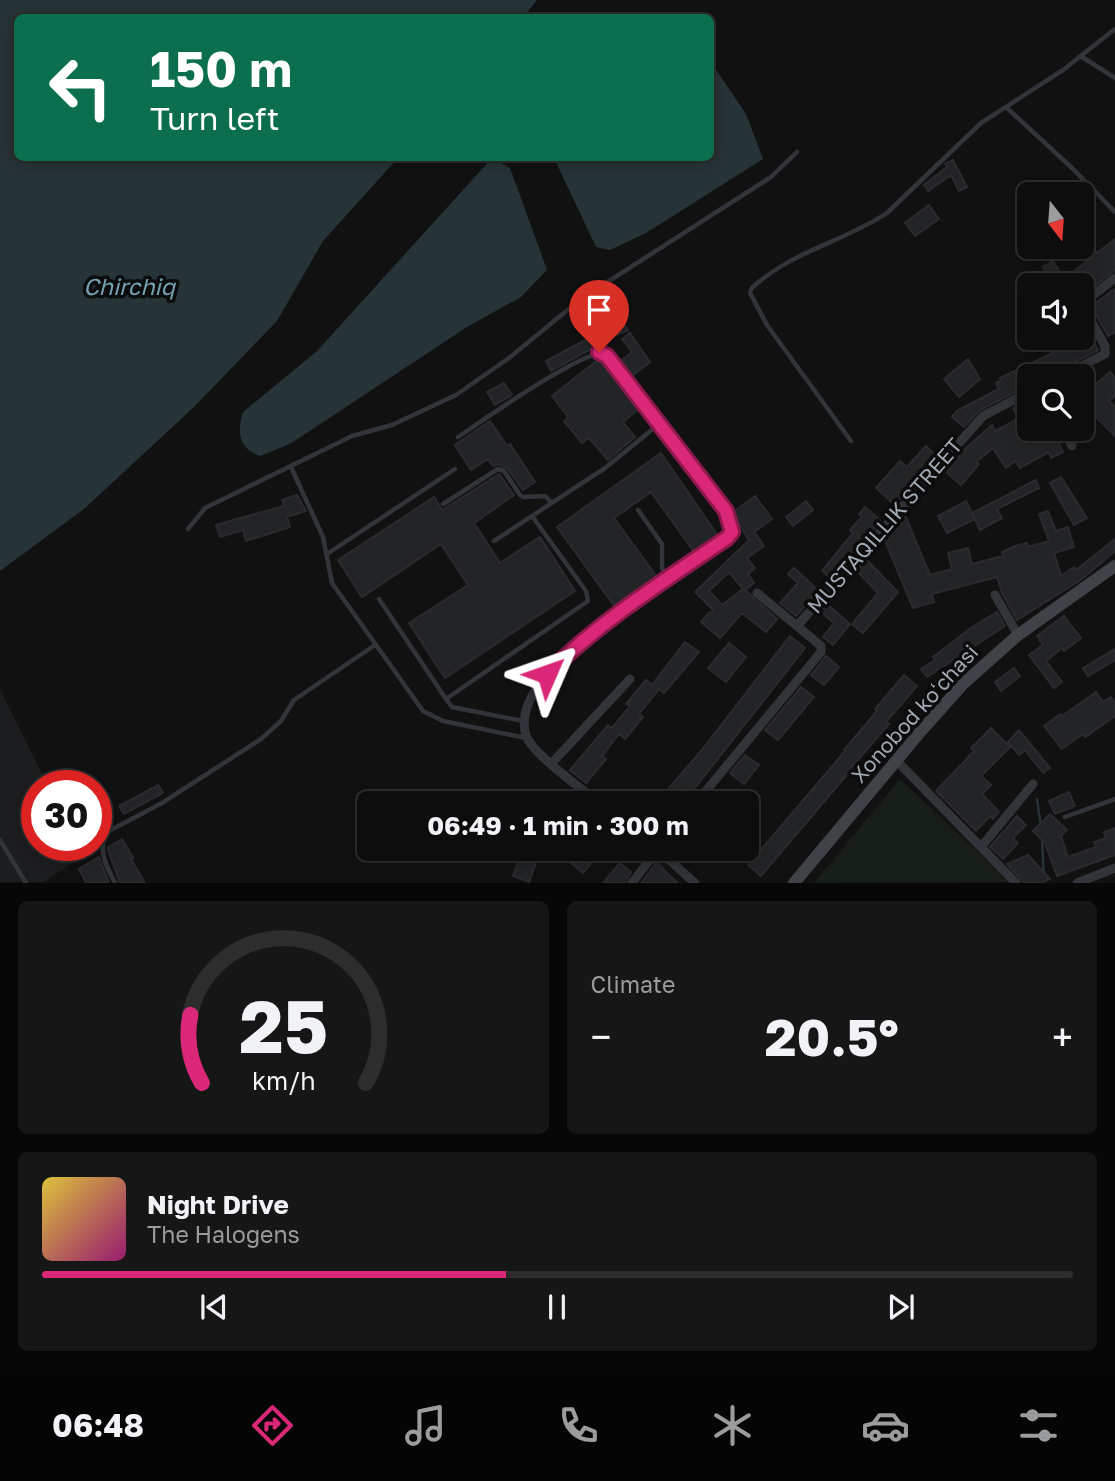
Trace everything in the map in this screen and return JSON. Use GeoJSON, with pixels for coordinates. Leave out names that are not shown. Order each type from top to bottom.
{"type":"FeatureCollection","features":[{"type":"Feature","properties":{"kind":"main road","name":"Xonobod koʻchasi"},"geometry":{"type":"LineString","coordinates":[[794,883],[948,699],[1018,635],[1115,566]]}},
{"type":"Feature","properties":{"kind":"street"},"geometry":{"type":"LineString","coordinates":[[1085,364],[1105,354],[1105,346],[1083,306],[1115,278]]}},
{"type":"Feature","properties":{"kind":"street","name":"MUSTAQILLIK STREET"},"geometry":{"type":"LineString","coordinates":[[706,791],[821,652],[821,646],[797,626],[983,415],[1017,399]]}},
{"type":"Feature","properties":{"kind":"street"},"geometry":{"type":"LineString","coordinates":[[1070,441],[1072,446]]}},
{"type":"Feature","properties":{"kind":"street"},"geometry":{"type":"LineString","coordinates":[[585,791],[551,764],[527,739],[523,721],[531,696],[560,661],[595,632],[732,532]]}},
{"type":"Feature","properties":{"kind":"street"},"geometry":{"type":"LineString","coordinates":[[757,593],[797,626]]}},
{"type":"Feature","properties":{"kind":"street"},"geometry":{"type":"LineString","coordinates":[[995,595],[1018,635]]}},
{"type":"Feature","properties":{"kind":"street"},"geometry":{"type":"LineString","coordinates":[[551,764],[630,679]]}},
{"type":"Feature","properties":{"kind":"street"},"geometry":{"type":"LineString","coordinates":[[896,760],[1016,883]]}},
{"type":"Feature","properties":{"kind":"street"},"geometry":{"type":"LineString","coordinates":[[981,846],[1033,784]]}},
{"type":"Feature","properties":{"kind":"street"},"geometry":{"type":"LineString","coordinates":[[632,883],[649,861]]}},
{"type":"Feature","properties":{"kind":"street"},"geometry":{"type":"LineString","coordinates":[[671,861],[695,883]]}},
{"type":"Feature","properties":{"kind":"street"},"geometry":{"type":"LineString","coordinates":[[1077,883],[1115,867]]}},
{"type":"Feature","properties":{"kind":"lane"},"geometry":{"type":"LineString","coordinates":[[851,442],[767,325],[752,301],[752,288],[807,252],[870,224],[887,213],[981,123],[1082,57],[1115,29]]}},
{"type":"Feature","properties":{"kind":"lane"},"geometry":{"type":"LineString","coordinates":[[1082,57],[1115,78]]}},
{"type":"Feature","properties":{"kind":"lane"},"geometry":{"type":"LineString","coordinates":[[1006,107],[1115,212]]}},
{"type":"Feature","properties":{"kind":"lane"},"geometry":{"type":"LineString","coordinates":[[188,529],[205,508],[352,436],[392,425],[456,395],[509,358],[582,299],[771,177],[797,152]]}},
{"type":"Feature","properties":{"kind":"lane"},"geometry":{"type":"LineString","coordinates":[[458,437],[540,383],[599,352],[607,356],[726,511],[732,532]]}},
{"type":"Feature","properties":{"kind":"lane"},"geometry":{"type":"LineString","coordinates":[[494,541],[605,468],[659,424]]}},
{"type":"Feature","properties":{"kind":"lane"},"geometry":{"type":"LineString","coordinates":[[291,467],[323,537],[332,583],[415,702],[434,718],[527,739]]}},
{"type":"Feature","properties":{"kind":"lane"},"geometry":{"type":"LineString","coordinates":[[443,503],[498,468],[504,471],[523,497],[545,496],[552,503]]}},
{"type":"Feature","properties":{"kind":"lane"},"geometry":{"type":"LineString","coordinates":[[327,554],[455,469]]}},
{"type":"Feature","properties":{"kind":"lane"},"geometry":{"type":"LineString","coordinates":[[638,510],[662,544],[662,568],[668,578]]}},
{"type":"Feature","properties":{"kind":"lane"},"geometry":{"type":"LineString","coordinates":[[446,699],[588,601],[586,591],[532,516]]}},
{"type":"Feature","properties":{"kind":"lane"},"geometry":{"type":"LineString","coordinates":[[379,599],[453,708],[523,721]]}},
{"type":"Feature","properties":{"kind":"lane"},"geometry":{"type":"LineString","coordinates":[[115,883],[102,848],[103,838],[109,831],[162,803],[261,739],[281,721],[294,700],[375,645]]}},
{"type":"Feature","properties":{"kind":"lane"},"geometry":{"type":"LineString","coordinates":[[1065,817],[1115,799]]}},
{"type":"Feature","properties":{"kind":"lane"},"geometry":{"type":"LineString","coordinates":[[0,840],[26,883]]}},
{"type":"Feature","properties":{"kind":"shaded area"},"geometry":{"type":"Polygon","coordinates":[[[0,689],[40,770],[21,770],[21,861],[75,861],[44,882],[0,882],[0,689]]]}},
{"type":"Feature","properties":{"kind":"shaded area"},"geometry":{"type":"Polygon","coordinates":[[[900,779],[1010,882],[814,883],[900,779]]]}},
{"type":"Feature","properties":{"kind":"water","name":"Chirchiq"},"geometry":{"type":"Polygon","coordinates":[[[0,0],[537,0],[526,14],[14,14],[14,161],[395,161],[323,241],[277,321],[194,407],[84,509],[0,571],[0,0]]]}},
{"type":"Feature","properties":{"kind":"water"},"geometry":{"type":"Polygon","coordinates":[[[714,66],[746,114],[763,159],[646,233],[610,250],[596,247],[555,161],[714,161],[714,66]]]}},
{"type":"Feature","properties":{"kind":"water"},"geometry":{"type":"Polygon","coordinates":[[[489,161],[497,161],[510,168],[547,270],[521,297],[467,327],[290,444],[260,456],[247,449],[240,433],[243,412],[317,351],[489,161]]]}},
{"type":"Feature","properties":{"kind":"building"},"geometry":{"type":"Polygon","coordinates":[[[953,160],[967,187],[959,191],[951,175],[928,191],[924,185],[947,167],[945,164],[953,160]]]}},
{"type":"Feature","properties":{"kind":"building"},"geometry":{"type":"Polygon","coordinates":[[[929,205],[939,219],[915,236],[905,223],[929,205]]]}},
{"type":"Feature","properties":{"kind":"building"},"geometry":{"type":"Polygon","coordinates":[[[1115,239],[1115,270],[1094,287],[1094,273],[1072,273],[1090,259],[1094,259],[1094,248],[1097,253],[1115,239]]]}},
{"type":"Feature","properties":{"kind":"building"},"geometry":{"type":"Polygon","coordinates":[[[1053,261],[1060,273],[1046,273],[1043,267],[1053,261]]]}},
{"type":"Feature","properties":{"kind":"building"},"geometry":{"type":"Polygon","coordinates":[[[1115,289],[1115,332],[1108,336],[1094,311],[1094,304],[1115,289]]]}},
{"type":"Feature","properties":{"kind":"building"},"geometry":{"type":"Polygon","coordinates":[[[621,321],[628,330],[595,345],[551,371],[546,361],[621,321]]]}},
{"type":"Feature","properties":{"kind":"building"},"geometry":{"type":"Polygon","coordinates":[[[630,333],[650,362],[629,378],[618,363],[632,352],[622,339],[630,333]]]}},
{"type":"Feature","properties":{"kind":"building"},"geometry":{"type":"Polygon","coordinates":[[[1094,342],[1098,350],[1072,364],[1029,364],[1059,350],[1094,350],[1094,342]]]}},
{"type":"Feature","properties":{"kind":"building"},"geometry":{"type":"Polygon","coordinates":[[[599,359],[640,408],[623,422],[635,437],[608,460],[589,438],[582,443],[564,421],[568,417],[552,396],[599,359]]]}},
{"type":"Feature","properties":{"kind":"building"},"geometry":{"type":"Polygon","coordinates":[[[968,359],[980,379],[959,397],[944,379],[968,359]]]}},
{"type":"Feature","properties":{"kind":"building"},"geometry":{"type":"Polygon","coordinates":[[[1017,370],[1017,391],[980,410],[964,427],[952,417],[958,410],[999,389],[996,383],[1000,378],[1017,370]]]}},
{"type":"Feature","properties":{"kind":"building"},"geometry":{"type":"Polygon","coordinates":[[[1110,372],[1115,378],[1115,396],[1109,401],[1115,407],[1115,436],[1094,415],[1094,386],[1110,372]]]}},
{"type":"Feature","properties":{"kind":"building"},"geometry":{"type":"Polygon","coordinates":[[[504,383],[512,395],[495,405],[487,392],[504,383]]]}},
{"type":"Feature","properties":{"kind":"building"},"geometry":{"type":"Polygon","coordinates":[[[1017,420],[1017,441],[1058,441],[1063,452],[1051,458],[1049,452],[1020,468],[1015,461],[1006,468],[993,448],[976,462],[979,464],[961,485],[946,472],[966,448],[992,425],[995,431],[1017,420]]]}},
{"type":"Feature","properties":{"kind":"building"},"geometry":{"type":"Polygon","coordinates":[[[490,421],[507,446],[510,444],[535,482],[523,490],[507,468],[498,464],[493,466],[488,459],[471,470],[455,445],[490,421]]]}},
{"type":"Feature","properties":{"kind":"building"},"geometry":{"type":"Polygon","coordinates":[[[926,446],[937,457],[895,505],[876,488],[900,461],[907,467],[926,446]]]}},
{"type":"Feature","properties":{"kind":"building"},"geometry":{"type":"Polygon","coordinates":[[[661,453],[718,536],[694,552],[651,492],[614,518],[657,577],[615,607],[557,527],[661,453]]]}},
{"type":"Feature","properties":{"kind":"building"},"geometry":{"type":"Polygon","coordinates":[[[499,474],[514,495],[474,523],[500,563],[540,537],[575,591],[445,678],[409,623],[468,585],[441,544],[362,597],[338,560],[434,497],[442,510],[499,474]]]}},
{"type":"Feature","properties":{"kind":"building"},"geometry":{"type":"Polygon","coordinates":[[[1061,477],[1087,518],[1074,525],[1050,483],[1061,477]]]}},
{"type":"Feature","properties":{"kind":"building"},"geometry":{"type":"Polygon","coordinates":[[[1036,480],[1039,488],[997,509],[1002,518],[980,530],[972,513],[1036,480]]]}},
{"type":"Feature","properties":{"kind":"building"},"geometry":{"type":"Polygon","coordinates":[[[297,495],[306,511],[287,517],[290,527],[246,541],[243,530],[220,537],[216,525],[284,506],[282,500],[297,495]]]}},
{"type":"Feature","properties":{"kind":"building"},"geometry":{"type":"Polygon","coordinates":[[[755,496],[772,519],[754,532],[764,546],[747,558],[755,568],[748,574],[754,583],[745,590],[777,619],[766,632],[742,613],[720,638],[701,622],[714,611],[695,592],[749,540],[732,513],[755,496]],[[729,572],[709,591],[722,605],[743,589],[729,572]]]}},
{"type":"Feature","properties":{"kind":"building"},"geometry":{"type":"Polygon","coordinates":[[[806,501],[813,510],[793,526],[786,517],[806,501]]]}},
{"type":"Feature","properties":{"kind":"building"},"geometry":{"type":"Polygon","coordinates":[[[966,501],[975,519],[947,533],[938,516],[966,501]]]}},
{"type":"Feature","properties":{"kind":"building"},"geometry":{"type":"Polygon","coordinates":[[[865,507],[881,521],[830,578],[822,571],[853,533],[850,530],[862,517],[859,514],[865,507]]]}},
{"type":"Feature","properties":{"kind":"building"},"geometry":{"type":"Polygon","coordinates":[[[1048,511],[1056,531],[1068,527],[1074,547],[1054,553],[1061,576],[1074,567],[1076,570],[1115,539],[1115,551],[1082,579],[1017,620],[1002,593],[997,577],[932,594],[934,602],[913,608],[884,538],[905,515],[930,575],[952,569],[948,553],[968,548],[972,564],[1003,556],[1002,552],[1015,546],[1027,543],[1028,547],[1049,541],[1039,514],[1048,511]]]}},
{"type":"Feature","properties":{"kind":"building"},"geometry":{"type":"Polygon","coordinates":[[[866,559],[898,592],[863,633],[852,624],[878,593],[856,570],[866,559]]]}},
{"type":"Feature","properties":{"kind":"building"},"geometry":{"type":"Polygon","coordinates":[[[794,568],[819,591],[796,616],[780,603],[798,583],[788,574],[794,568]]]}},
{"type":"Feature","properties":{"kind":"building"},"geometry":{"type":"Polygon","coordinates":[[[826,603],[850,624],[833,645],[823,637],[834,623],[820,611],[826,603]]]}},
{"type":"Feature","properties":{"kind":"building"},"geometry":{"type":"Polygon","coordinates":[[[997,612],[1005,626],[927,677],[921,669],[935,660],[933,657],[997,612]]]}},
{"type":"Feature","properties":{"kind":"building"},"geometry":{"type":"Polygon","coordinates":[[[1064,616],[1081,638],[1046,661],[1062,682],[1054,688],[1029,655],[1043,645],[1037,636],[1064,616]]]}},
{"type":"Feature","properties":{"kind":"building"},"geometry":{"type":"Polygon","coordinates":[[[790,636],[805,648],[693,791],[666,791],[701,751],[790,636]]]}},
{"type":"Feature","properties":{"kind":"building"},"geometry":{"type":"Polygon","coordinates":[[[685,642],[699,652],[664,693],[659,689],[639,714],[643,717],[625,739],[619,734],[602,756],[606,759],[586,783],[570,770],[608,725],[612,728],[630,706],[626,704],[646,680],[652,685],[685,642]]]}},
{"type":"Feature","properties":{"kind":"building"},"geometry":{"type":"Polygon","coordinates":[[[729,643],[746,657],[726,682],[708,668],[729,643]]]}},
{"type":"Feature","properties":{"kind":"building"},"geometry":{"type":"Polygon","coordinates":[[[1115,649],[1115,660],[1088,676],[1083,668],[1115,649]]]}},
{"type":"Feature","properties":{"kind":"building"},"geometry":{"type":"Polygon","coordinates":[[[826,656],[839,667],[824,685],[811,675],[826,656]]]}},
{"type":"Feature","properties":{"kind":"building"},"geometry":{"type":"Polygon","coordinates":[[[1014,668],[1020,676],[1001,691],[995,682],[1014,668]]]}},
{"type":"Feature","properties":{"kind":"building"},"geometry":{"type":"Polygon","coordinates":[[[904,675],[917,686],[886,722],[889,724],[761,876],[748,865],[751,861],[759,861],[759,852],[845,751],[877,711],[875,709],[904,675]]]}},
{"type":"Feature","properties":{"kind":"building"},"geometry":{"type":"Polygon","coordinates":[[[801,687],[814,697],[778,740],[765,730],[801,687]]]}},
{"type":"Feature","properties":{"kind":"building"},"geometry":{"type":"Polygon","coordinates":[[[1096,692],[1103,702],[1111,697],[1115,703],[1115,716],[1062,749],[1044,726],[1096,692]]]}},
{"type":"Feature","properties":{"kind":"building"},"geometry":{"type":"Polygon","coordinates":[[[991,728],[1010,747],[981,776],[991,785],[982,794],[999,812],[993,819],[990,816],[976,831],[936,791],[974,751],[971,748],[991,728]]]}},
{"type":"Feature","properties":{"kind":"building"},"geometry":{"type":"Polygon","coordinates":[[[1019,730],[1050,768],[1043,773],[1025,750],[1019,755],[1008,742],[1019,730]]]}},
{"type":"Feature","properties":{"kind":"building"},"geometry":{"type":"Polygon","coordinates":[[[745,755],[759,765],[744,784],[730,773],[745,755]]]}},
{"type":"Feature","properties":{"kind":"building"},"geometry":{"type":"Polygon","coordinates":[[[158,785],[163,793],[124,814],[119,806],[158,785]]]}},
{"type":"Feature","properties":{"kind":"building"},"geometry":{"type":"Polygon","coordinates":[[[1069,792],[1075,806],[1055,814],[1049,801],[1069,792]]]}},
{"type":"Feature","properties":{"kind":"building"},"geometry":{"type":"Polygon","coordinates":[[[1050,814],[1067,830],[1061,836],[1068,857],[1096,847],[1094,842],[1106,838],[1104,832],[1115,828],[1115,855],[1057,876],[1045,843],[1033,831],[1050,814]]]}},
{"type":"Feature","properties":{"kind":"building"},"geometry":{"type":"Polygon","coordinates":[[[1017,816],[1026,825],[1013,838],[1018,843],[1003,859],[990,847],[1017,816]]]}},
{"type":"Feature","properties":{"kind":"building"},"geometry":{"type":"Polygon","coordinates":[[[122,839],[145,883],[120,883],[112,861],[112,845],[122,839]]]}},
{"type":"Feature","properties":{"kind":"building"},"geometry":{"type":"Polygon","coordinates":[[[1028,855],[1050,879],[1041,883],[1024,883],[1007,864],[1028,855]]]}},
{"type":"Feature","properties":{"kind":"building"},"geometry":{"type":"Polygon","coordinates":[[[92,861],[101,861],[109,883],[86,883],[79,869],[92,861]]]}},
{"type":"Feature","properties":{"kind":"building"},"geometry":{"type":"Polygon","coordinates":[[[519,861],[536,863],[529,882],[513,876],[519,861]]]}},
{"type":"Feature","properties":{"kind":"building"},"geometry":{"type":"Polygon","coordinates":[[[569,861],[594,861],[583,873],[569,861]]]}},
{"type":"Feature","properties":{"kind":"building"},"geometry":{"type":"Polygon","coordinates":[[[657,862],[666,872],[678,883],[641,883],[657,862]]]}},
{"type":"Feature","properties":{"kind":"building"},"geometry":{"type":"Polygon","coordinates":[[[620,863],[631,872],[625,883],[603,883],[620,863]]]}},
{"type":"Feature","properties":{"kind":"waterway"},"geometry":{"type":"LineString","coordinates":[[1037,799],[1041,827]]}},
{"type":"Feature","properties":{"kind":"waterway"},"geometry":{"type":"LineString","coordinates":[[1042,837],[1044,883]]}},
{"type":"Feature","properties":{"kind":"route"},"geometry":{"type":"LineString","coordinates":[[547,674],[595,632],[727,538],[733,529],[726,511],[607,356],[599,352]]}}]}
